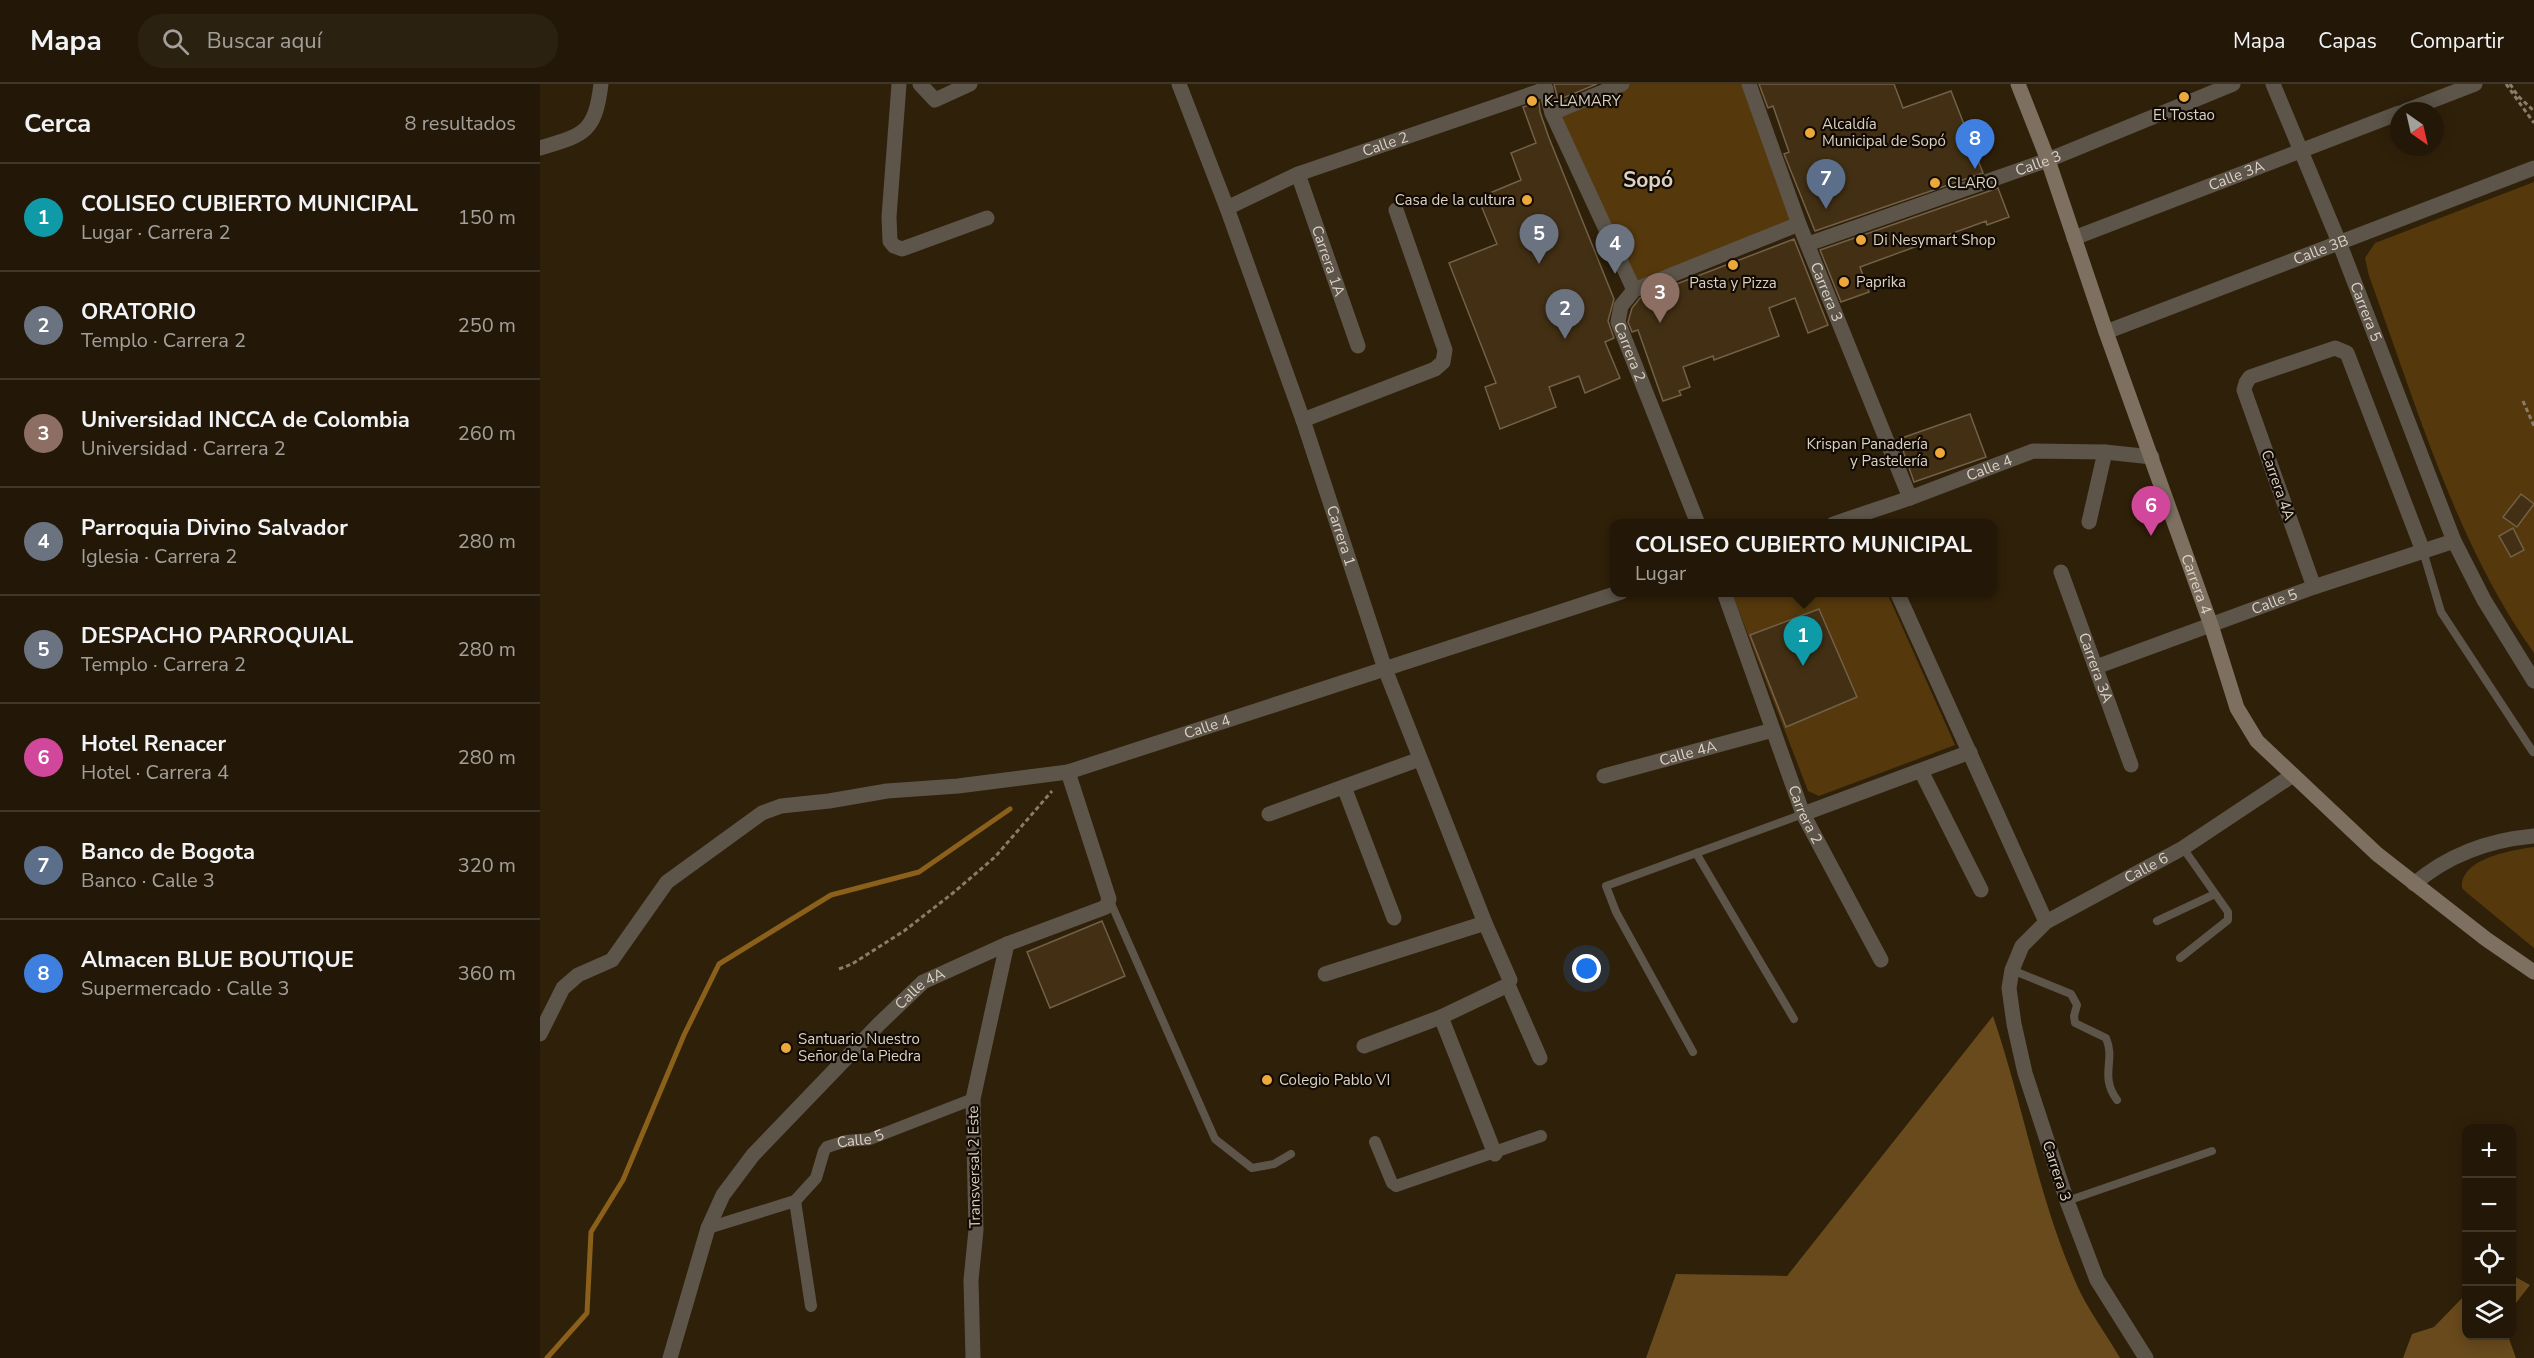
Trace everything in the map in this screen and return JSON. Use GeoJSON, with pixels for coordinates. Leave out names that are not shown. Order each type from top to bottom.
{"type":"FeatureCollection","features":[{"type":"Feature","properties":{"kind":"main road","name":"Carrera 4"},"geometry":{"type":"LineString","coordinates":[[2018,84],[2048,160],[2106,332],[2211,625],[2236,708],[2257,741],[2377,854],[2534,972]]}},
{"type":"Feature","properties":{"kind":"street"},"geometry":{"type":"LineString","coordinates":[[540,148],[577,138],[591,123],[598,105],[601,84]]}},
{"type":"Feature","properties":{"kind":"street"},"geometry":{"type":"LineString","coordinates":[[898,84],[889,217],[890,241],[894,246],[902,249],[987,218]]}},
{"type":"Feature","properties":{"kind":"street"},"geometry":{"type":"LineString","coordinates":[[920,84],[934,100],[970,84]]}},
{"type":"Feature","properties":{"kind":"street","name":"Carrera 1"},"geometry":{"type":"LineString","coordinates":[[1179,84],[1227,208],[1303,420],[1385,669],[1485,923],[1510,980],[1508,985],[1540,1058]]}},
{"type":"Feature","properties":{"kind":"street"},"geometry":{"type":"LineString","coordinates":[[1552,113],[1622,84]]}},
{"type":"Feature","properties":{"kind":"street","name":"Carrera 3"},"geometry":{"type":"LineString","coordinates":[[1749,84],[1799,224],[1910,498]]}},
{"type":"Feature","properties":{"kind":"street","name":"Calle 3"},"geometry":{"type":"LineString","coordinates":[[1808,244],[2048,160],[2233,84]]}},
{"type":"Feature","properties":{"kind":"street","name":"Carrera 5"},"geometry":{"type":"LineString","coordinates":[[2273,84],[2338,242],[2454,541],[2484,600],[2534,681]]}},
{"type":"Feature","properties":{"kind":"street"},"geometry":{"type":"LineString","coordinates":[[2428,102],[2475,84]]}},
{"type":"Feature","properties":{"kind":"street"},"geometry":{"type":"LineString","coordinates":[[1545,86],[1552,113],[1634,290],[1799,224]]}},
{"type":"Feature","properties":{"kind":"street","name":"Calle 2"},"geometry":{"type":"LineString","coordinates":[[1227,208],[1298,174],[1545,86]]}},
{"type":"Feature","properties":{"kind":"street","name":"Calle 3A"},"geometry":{"type":"LineString","coordinates":[[2074,238],[2390,116]]}},
{"type":"Feature","properties":{"kind":"street","name":"Calle 3B"},"geometry":{"type":"LineString","coordinates":[[2106,332],[2534,168]]}},
{"type":"Feature","properties":{"kind":"street","name":"Carrera 1A"},"geometry":{"type":"LineString","coordinates":[[1298,174],[1358,346]]}},
{"type":"Feature","properties":{"kind":"street"},"geometry":{"type":"LineString","coordinates":[[1303,420],[1435,369],[1443,362],[1445,350],[1396,210]]}},
{"type":"Feature","properties":{"kind":"street","name":"Carrera 2"},"geometry":{"type":"LineString","coordinates":[[1634,290],[1621,306],[1618,322],[1696,519]]}},
{"type":"Feature","properties":{"kind":"street","name":"Carrera 4A"},"geometry":{"type":"LineString","coordinates":[[2314,586],[2244,390],[2250,377],[2335,348],[2347,353],[2423,551]]}},
{"type":"Feature","properties":{"kind":"street","name":"Calle 4"},"geometry":{"type":"LineString","coordinates":[[1864,519],[1910,498],[2033,451],[2105,452],[2152,457]]}},
{"type":"Feature","properties":{"kind":"street"},"geometry":{"type":"LineString","coordinates":[[2089,522],[2105,452]]}},
{"type":"Feature","properties":{"kind":"street","name":"Calle 5"},"geometry":{"type":"LineString","coordinates":[[2096,667],[2314,586],[2454,541]]}},
{"type":"Feature","properties":{"kind":"street","name":"Carrera 3A"},"geometry":{"type":"LineString","coordinates":[[2061,572],[2131,765]]}},
{"type":"Feature","properties":{"kind":"street","name":"Calle 4"},"geometry":{"type":"LineString","coordinates":[[540,1034],[563,988],[578,975],[612,960],[667,882],[762,813],[781,806],[887,791],[958,786],[1068,772],[1610,596]]}},
{"type":"Feature","properties":{"kind":"street","name":"Carrera 2"},"geometry":{"type":"LineString","coordinates":[[1726,597],[1803,814],[1881,960]]}},
{"type":"Feature","properties":{"kind":"street"},"geometry":{"type":"LineString","coordinates":[[1899,597],[2046,922]]}},
{"type":"Feature","properties":{"kind":"street","name":"Calle 4A"},"geometry":{"type":"LineString","coordinates":[[1604,776],[1773,730]]}},
{"type":"Feature","properties":{"kind":"street"},"geometry":{"type":"LineString","coordinates":[[1803,814],[1970,752]]}},
{"type":"Feature","properties":{"kind":"street"},"geometry":{"type":"LineString","coordinates":[[1269,814],[1420,759]]}},
{"type":"Feature","properties":{"kind":"street"},"geometry":{"type":"LineString","coordinates":[[1922,771],[1980,890]]}},
{"type":"Feature","properties":{"kind":"street"},"geometry":{"type":"LineString","coordinates":[[1068,772],[1109,899]]}},
{"type":"Feature","properties":{"kind":"street","name":"Calle 6"},"geometry":{"type":"LineString","coordinates":[[2012,970],[2022,946],[2046,922],[2183,848],[2293,775]]}},
{"type":"Feature","properties":{"kind":"street"},"geometry":{"type":"LineString","coordinates":[[1344,787],[1394,918]]}},
{"type":"Feature","properties":{"kind":"street"},"geometry":{"type":"LineString","coordinates":[[2414,884],[2445,861],[2491,842],[2534,836]]}},
{"type":"Feature","properties":{"kind":"street","name":"Calle 4A"},"geometry":{"type":"LineString","coordinates":[[670,1358],[708,1228],[723,1195],[753,1155],[879,1024],[923,982],[1007,944],[1100,910],[1106,907],[1109,899]]}},
{"type":"Feature","properties":{"kind":"street"},"geometry":{"type":"LineString","coordinates":[[1324,974],[1485,923]]}},
{"type":"Feature","properties":{"kind":"street","name":"Transversal 2 Este"},"geometry":{"type":"LineString","coordinates":[[973,1358],[971,1280],[976,1230],[973,1100],[1007,944]]}},
{"type":"Feature","properties":{"kind":"street","name":"Carrera 3"},"geometry":{"type":"LineString","coordinates":[[2012,970],[2009,988],[2025,1072],[2067,1202],[2097,1280],[2146,1358]]}},
{"type":"Feature","properties":{"kind":"street"},"geometry":{"type":"LineString","coordinates":[[1364,1046],[1441,1017],[1508,985]]}},
{"type":"Feature","properties":{"kind":"street"},"geometry":{"type":"LineString","coordinates":[[1441,1017],[1495,1154]]}},
{"type":"Feature","properties":{"kind":"street","name":"Calle 5"},"geometry":{"type":"LineString","coordinates":[[795,1201],[816,1178],[824,1150],[827,1147],[836,1143],[870,1139],[973,1100]]}},
{"type":"Feature","properties":{"kind":"street"},"geometry":{"type":"LineString","coordinates":[[1375,1142],[1392,1184],[1396,1186],[1495,1154],[1541,1136]]}},
{"type":"Feature","properties":{"kind":"street"},"geometry":{"type":"LineString","coordinates":[[708,1228],[795,1201],[811,1306]]}},
{"type":"Feature","properties":{"kind":"lane"},"geometry":{"type":"LineString","coordinates":[[2423,551],[2440,612],[2533,752]]}},
{"type":"Feature","properties":{"kind":"lane"},"geometry":{"type":"LineString","coordinates":[[1693,1052],[1616,912],[1606,886],[1803,814]]}},
{"type":"Feature","properties":{"kind":"lane"},"geometry":{"type":"LineString","coordinates":[[2180,958],[2228,920],[2228,912],[2183,848]]}},
{"type":"Feature","properties":{"kind":"lane"},"geometry":{"type":"LineString","coordinates":[[1696,853],[1794,1019]]}},
{"type":"Feature","properties":{"kind":"lane"},"geometry":{"type":"LineString","coordinates":[[2157,921],[2215,894]]}},
{"type":"Feature","properties":{"kind":"lane"},"geometry":{"type":"LineString","coordinates":[[1109,899],[1215,1139],[1252,1168],[1274,1164],[1291,1154]]}},
{"type":"Feature","properties":{"kind":"lane"},"geometry":{"type":"LineString","coordinates":[[2012,970],[2071,994],[2077,1005],[2075,1023],[2106,1038],[2110,1046],[2107,1064],[2109,1089],[2117,1100]]}},
{"type":"Feature","properties":{"kind":"lane"},"geometry":{"type":"LineString","coordinates":[[2067,1202],[2212,1150]]}},
{"type":"Feature","properties":{"kind":"path"},"geometry":{"type":"LineString","coordinates":[[2508,84],[2534,111]]}},
{"type":"Feature","properties":{"kind":"path"},"geometry":{"type":"LineString","coordinates":[[2508,84],[2534,123]]}},
{"type":"Feature","properties":{"kind":"path"},"geometry":{"type":"LineString","coordinates":[[2523,401],[2534,426]]}},
{"type":"Feature","properties":{"kind":"path"},"geometry":{"type":"LineString","coordinates":[[839,969],[852,964],[904,930],[995,857],[1068,772]]}},
{"type":"Feature","properties":{"kind":"shaded area"},"geometry":{"type":"Polygon","coordinates":[[[1622,84],[1749,84],[1799,224],[1634,290],[1552,113],[1622,84]]]}},
{"type":"Feature","properties":{"kind":"shaded area"},"geometry":{"type":"Polygon","coordinates":[[[2534,182],[2534,653],[2506,610],[2459,518],[2421,422],[2369,276],[2365,258],[2375,243],[2534,182]]]}},
{"type":"Feature","properties":{"kind":"shaded area"},"geometry":{"type":"Polygon","coordinates":[[[1734,597],[1889,597],[1955,745],[1819,796],[1808,791],[1734,597]]]}},
{"type":"Feature","properties":{"kind":"shaded area"},"geometry":{"type":"Polygon","coordinates":[[[2534,847],[2534,948],[2462,888],[2469,869],[2478,863],[2501,853],[2534,847]]]}},
{"type":"Feature","properties":{"kind":"shaded area"},"geometry":{"type":"Polygon","coordinates":[[[1993,1016],[2041,1184],[2063,1250],[2080,1293],[2120,1358],[1646,1358],[1676,1274],[1787,1276],[1993,1016]]]}},
{"type":"Feature","properties":{"kind":"shaded area"},"geometry":{"type":"Polygon","coordinates":[[[2516,1277],[2530,1285],[2516,1303],[2516,1277]]]}},
{"type":"Feature","properties":{"kind":"shaded area"},"geometry":{"type":"Polygon","coordinates":[[[2462,1298],[2462,1340],[2509,1340],[2516,1358],[2403,1358],[2412,1334],[2434,1327],[2462,1298]]]}},
{"type":"Feature","properties":{"kind":"building"},"geometry":{"type":"Polygon","coordinates":[[[1554,84],[1597,84],[1558,100],[1554,84]]]}},
{"type":"Feature","properties":{"kind":"building"},"geometry":{"type":"Polygon","coordinates":[[[1759,84],[1894,84],[1903,108],[1951,91],[1983,173],[1815,231],[1784,154],[1789,152],[1773,106],[1768,108],[1759,84]]]}},
{"type":"Feature","properties":{"kind":"building"},"geometry":{"type":"Polygon","coordinates":[[[1539,102],[1549,138],[1614,299],[1608,321],[1614,338],[1605,342],[1620,378],[1585,393],[1579,376],[1549,387],[1556,407],[1500,429],[1485,387],[1496,383],[1449,263],[1497,244],[1478,198],[1521,180],[1511,153],[1536,143],[1523,107],[1539,102]]]}},
{"type":"Feature","properties":{"kind":"building"},"geometry":{"type":"Polygon","coordinates":[[[1998,188],[2009,217],[1987,225],[1986,221],[1860,267],[1869,292],[1841,302],[1820,250],[1998,188]]]}},
{"type":"Feature","properties":{"kind":"building"},"geometry":{"type":"Polygon","coordinates":[[[1794,239],[1828,325],[1808,333],[1795,298],[1769,308],[1779,336],[1714,360],[1713,356],[1683,367],[1690,387],[1679,391],[1681,395],[1663,401],[1638,330],[1632,332],[1628,322],[1632,308],[1640,298],[1794,239]]]}},
{"type":"Feature","properties":{"kind":"building"},"geometry":{"type":"Polygon","coordinates":[[[1970,414],[1986,457],[1914,482],[1899,439],[1970,414]]]}},
{"type":"Feature","properties":{"kind":"building"},"geometry":{"type":"Polygon","coordinates":[[[2521,494],[2534,504],[2517,527],[2503,517],[2521,494]]]}},
{"type":"Feature","properties":{"kind":"building"},"geometry":{"type":"Polygon","coordinates":[[[2513,528],[2524,550],[2511,557],[2499,536],[2513,528]]]}},
{"type":"Feature","properties":{"kind":"building"},"geometry":{"type":"Polygon","coordinates":[[[1819,609],[1857,697],[1786,727],[1750,635],[1819,609]]]}},
{"type":"Feature","properties":{"kind":"building"},"geometry":{"type":"Polygon","coordinates":[[[1102,921],[1125,976],[1050,1008],[1027,952],[1102,921]]]}},
{"type":"Feature","properties":{"kind":"waterway"},"geometry":{"type":"LineString","coordinates":[[547,1358],[587,1313],[591,1232],[623,1180],[684,1035],[719,964],[831,895],[919,872],[1010,809]]}},
{"type":"Feature","properties":{"kind":"place","name":"El Tostao"},"geometry":{"type":"Point","coordinates":[2184,97]}},
{"type":"Feature","properties":{"kind":"place","name":"K-LAMARY"},"geometry":{"type":"Point","coordinates":[1532,101]}},
{"type":"Feature","properties":{"kind":"place","name":"Alcaldía Municipal de Sopó"},"geometry":{"type":"Point","coordinates":[1810,133]}},
{"type":"Feature","properties":{"kind":"place","name":"Almacen BLUE BOUTIQUE"},"geometry":{"type":"Point","coordinates":[1975,169]}},
{"type":"Feature","properties":{"kind":"place","name":"CLARO"},"geometry":{"type":"Point","coordinates":[1935,183]}},
{"type":"Feature","properties":{"kind":"place","name":"Casa de la cultura"},"geometry":{"type":"Point","coordinates":[1527,200]}},
{"type":"Feature","properties":{"kind":"place","name":"Banco de Bogota"},"geometry":{"type":"Point","coordinates":[1826,209]}},
{"type":"Feature","properties":{"kind":"place","name":"Di Nesymart Shop"},"geometry":{"type":"Point","coordinates":[1861,240]}},
{"type":"Feature","properties":{"kind":"place","name":"DESPACHO PARROQUIAL"},"geometry":{"type":"Point","coordinates":[1539,264]}},
{"type":"Feature","properties":{"kind":"place","name":"Pasta y Pizza"},"geometry":{"type":"Point","coordinates":[1733,265]}},
{"type":"Feature","properties":{"kind":"place","name":"Parroquia Divino Salvador"},"geometry":{"type":"Point","coordinates":[1615,274]}},
{"type":"Feature","properties":{"kind":"place","name":"Paprika"},"geometry":{"type":"Point","coordinates":[1844,282]}},
{"type":"Feature","properties":{"kind":"place","name":"Universidad INCCA de Colombia"},"geometry":{"type":"Point","coordinates":[1660,323]}},
{"type":"Feature","properties":{"kind":"place","name":"ORATORIO"},"geometry":{"type":"Point","coordinates":[1565,339]}},
{"type":"Feature","properties":{"kind":"place","name":"Krispan Panadería y Pastelería"},"geometry":{"type":"Point","coordinates":[1940,453]}},
{"type":"Feature","properties":{"kind":"place","name":"Hotel Renacer"},"geometry":{"type":"Point","coordinates":[2151,536]}},
{"type":"Feature","properties":{"kind":"place","name":"COLISEO CUBIERTO MUNICIPAL"},"geometry":{"type":"Point","coordinates":[1803,666]}},
{"type":"Feature","properties":{"kind":"place","name":"Santuario Nuestro Señor de la Piedra"},"geometry":{"type":"Point","coordinates":[786,1048]}},
{"type":"Feature","properties":{"kind":"place","name":"Colegio Pablo VI"},"geometry":{"type":"Point","coordinates":[1267,1080]}},
{"type":"Feature","properties":{"kind":"district","name":"Sopó"},"geometry":{"type":"Point","coordinates":[1648,180]}}]}
